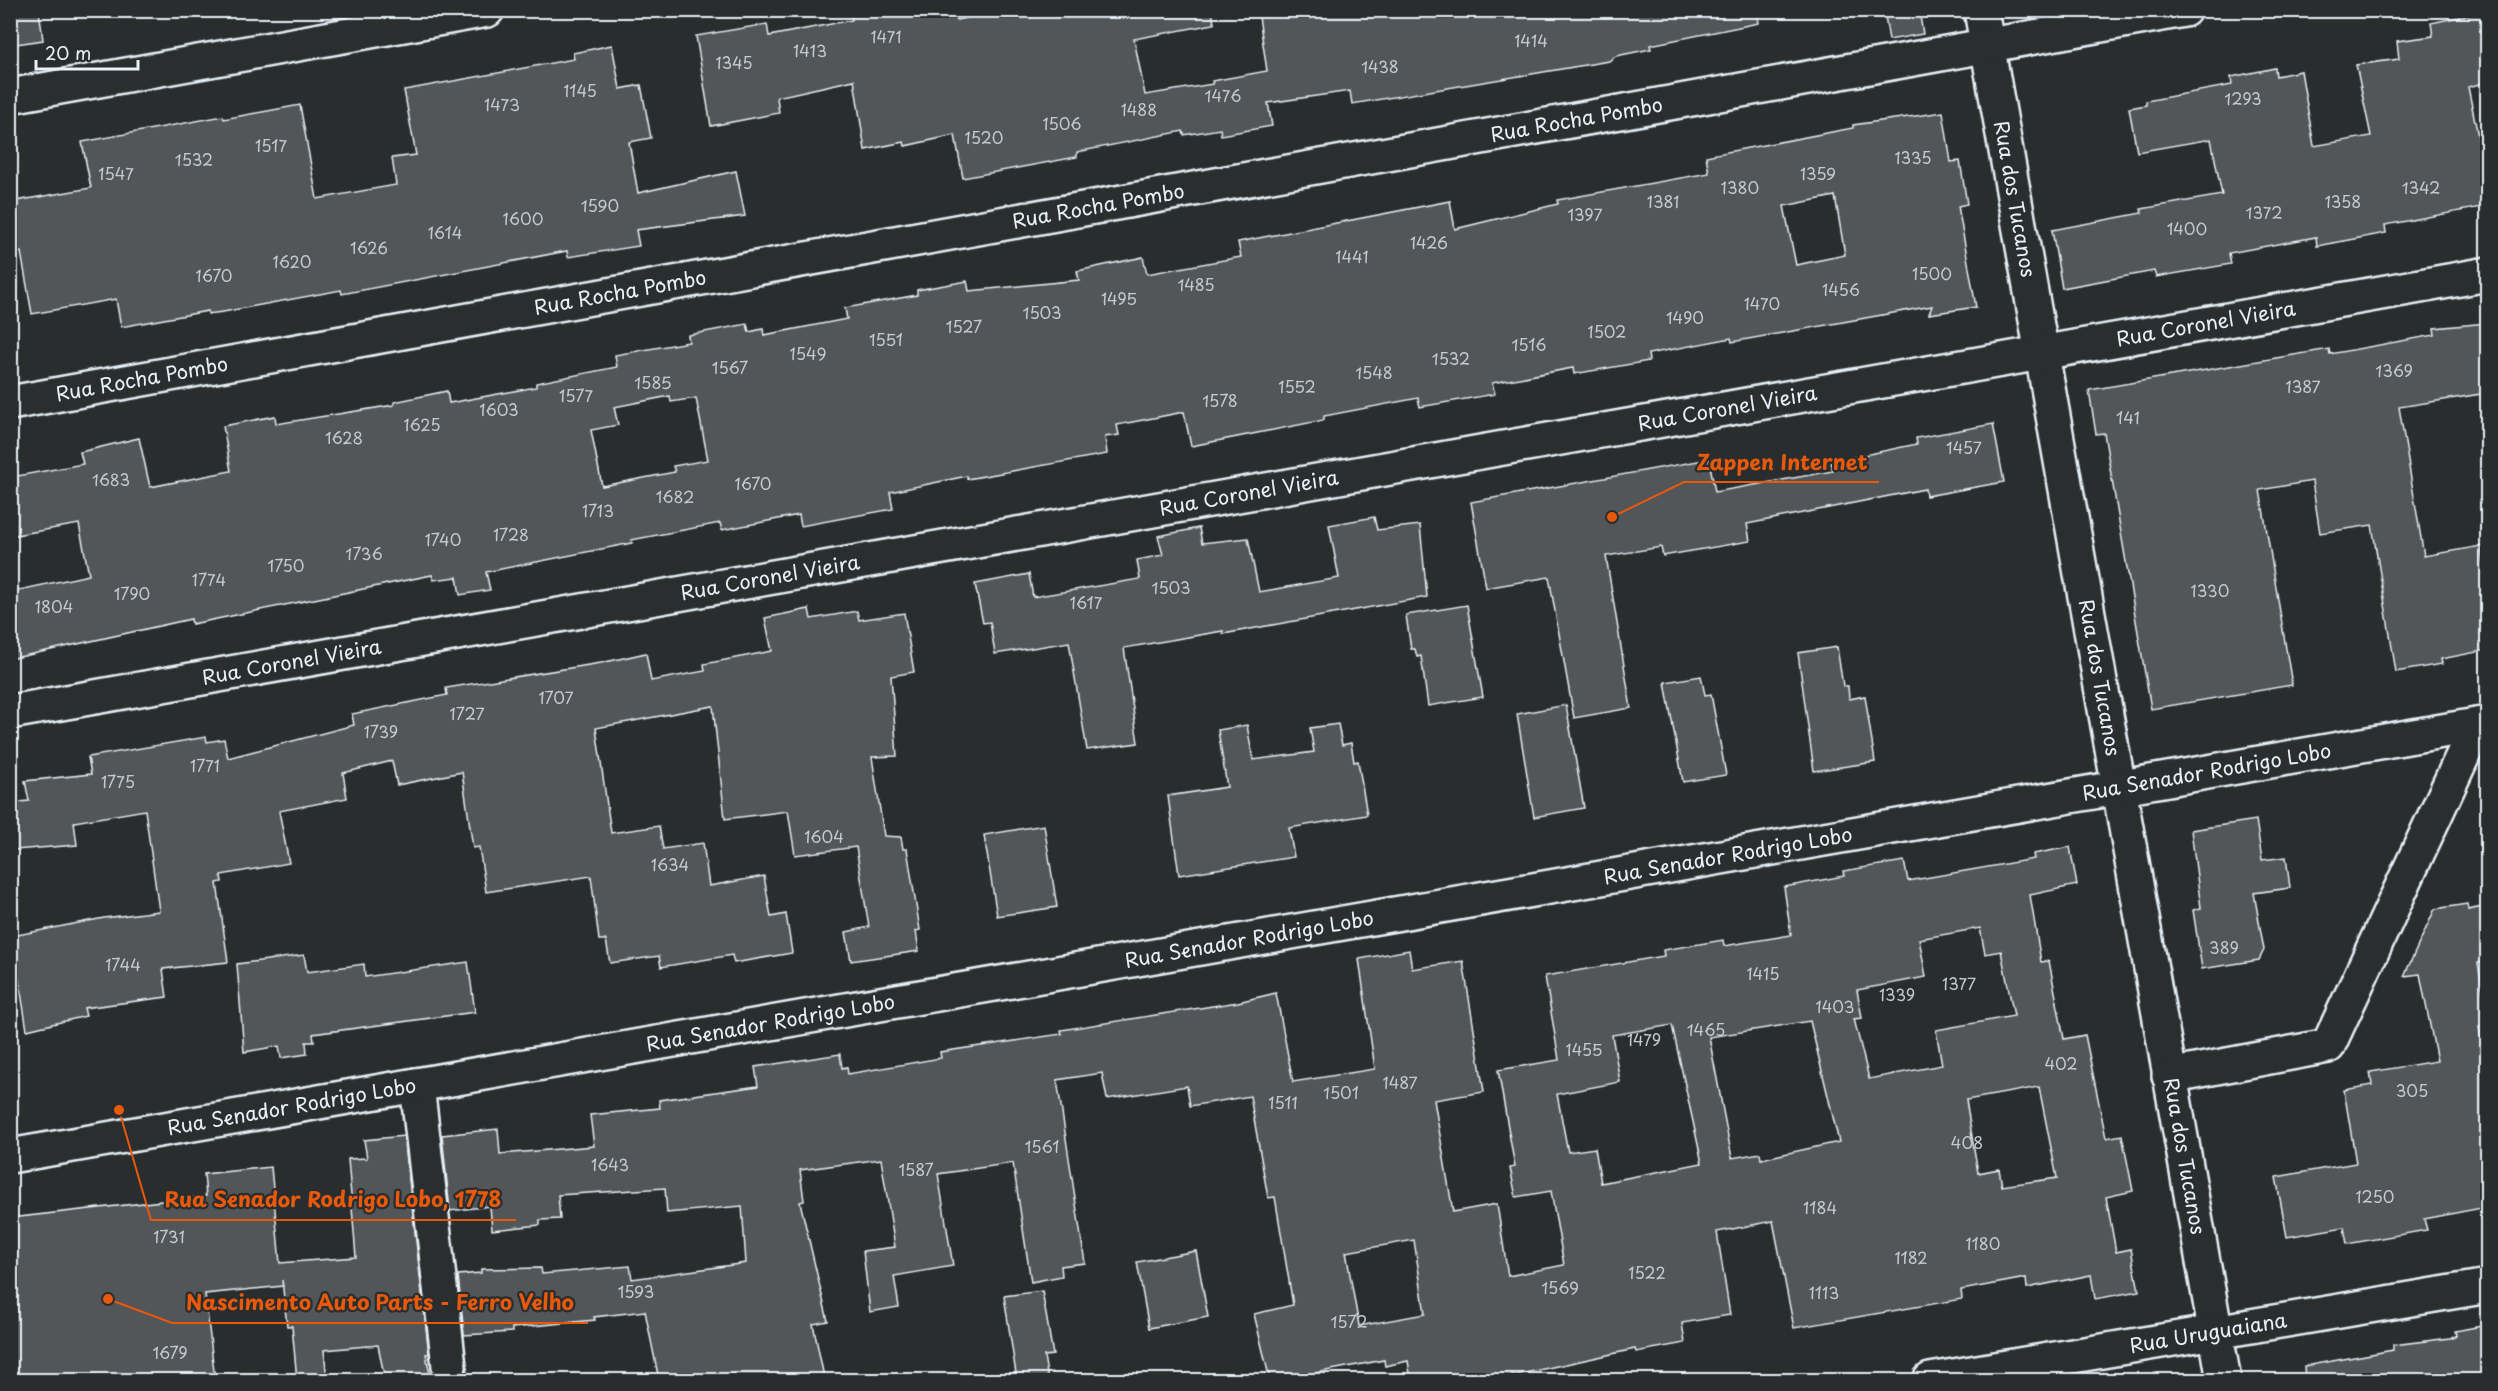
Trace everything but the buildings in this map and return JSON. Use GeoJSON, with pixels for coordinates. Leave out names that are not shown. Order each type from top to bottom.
{"type":"FeatureCollection","features":[{"type":"Feature","properties":{"kind":"street"},"geometry":{"type":"LineString","coordinates":[[10,96],[487,10]]}},
{"type":"Feature","properties":{"kind":"street","name":"Rua dos Tucanos"},"geometry":{"type":"LineString","coordinates":[[1981,10],[2224,1380]]}},
{"type":"Feature","properties":{"kind":"street","name":"Rua Rocha Pombo"},"geometry":{"type":"LineString","coordinates":[[10,403],[2184,10]]}},
{"type":"Feature","properties":{"kind":"street","name":"Rua Coronel Vieira"},"geometry":{"type":"LineString","coordinates":[[10,712],[2041,351],[2487,274]]}},
{"type":"Feature","properties":{"kind":"street"},"geometry":{"type":"LineString","coordinates":[[2169,1076],[2328,1046],[2482,724]]}},
{"type":"Feature","properties":{"kind":"street","name":"Rua Senador Rodrigo Lobo"},"geometry":{"type":"LineString","coordinates":[[10,1156],[2482,724]]}},
{"type":"Feature","properties":{"kind":"street"},"geometry":{"type":"LineString","coordinates":[[417,1086],[449,1366]]}},
{"type":"Feature","properties":{"kind":"street","name":"Rua Uruguaiana"},"geometry":{"type":"LineString","coordinates":[[1930,1380],[2487,1286]]}},
{"type":"Feature","properties":{"kind":"place","name":"Zappen Internet"},"geometry":{"type":"Point","coordinates":[1612,517]}},
{"type":"Feature","properties":{"kind":"place","name":"Rua Senador Rodrigo Lobo, 1778"},"geometry":{"type":"Point","coordinates":[119,1110]}},
{"type":"Feature","properties":{"kind":"place","name":"Nascimento Auto Parts - Ferro Velho"},"geometry":{"type":"Point","coordinates":[108,1299]}}]}
